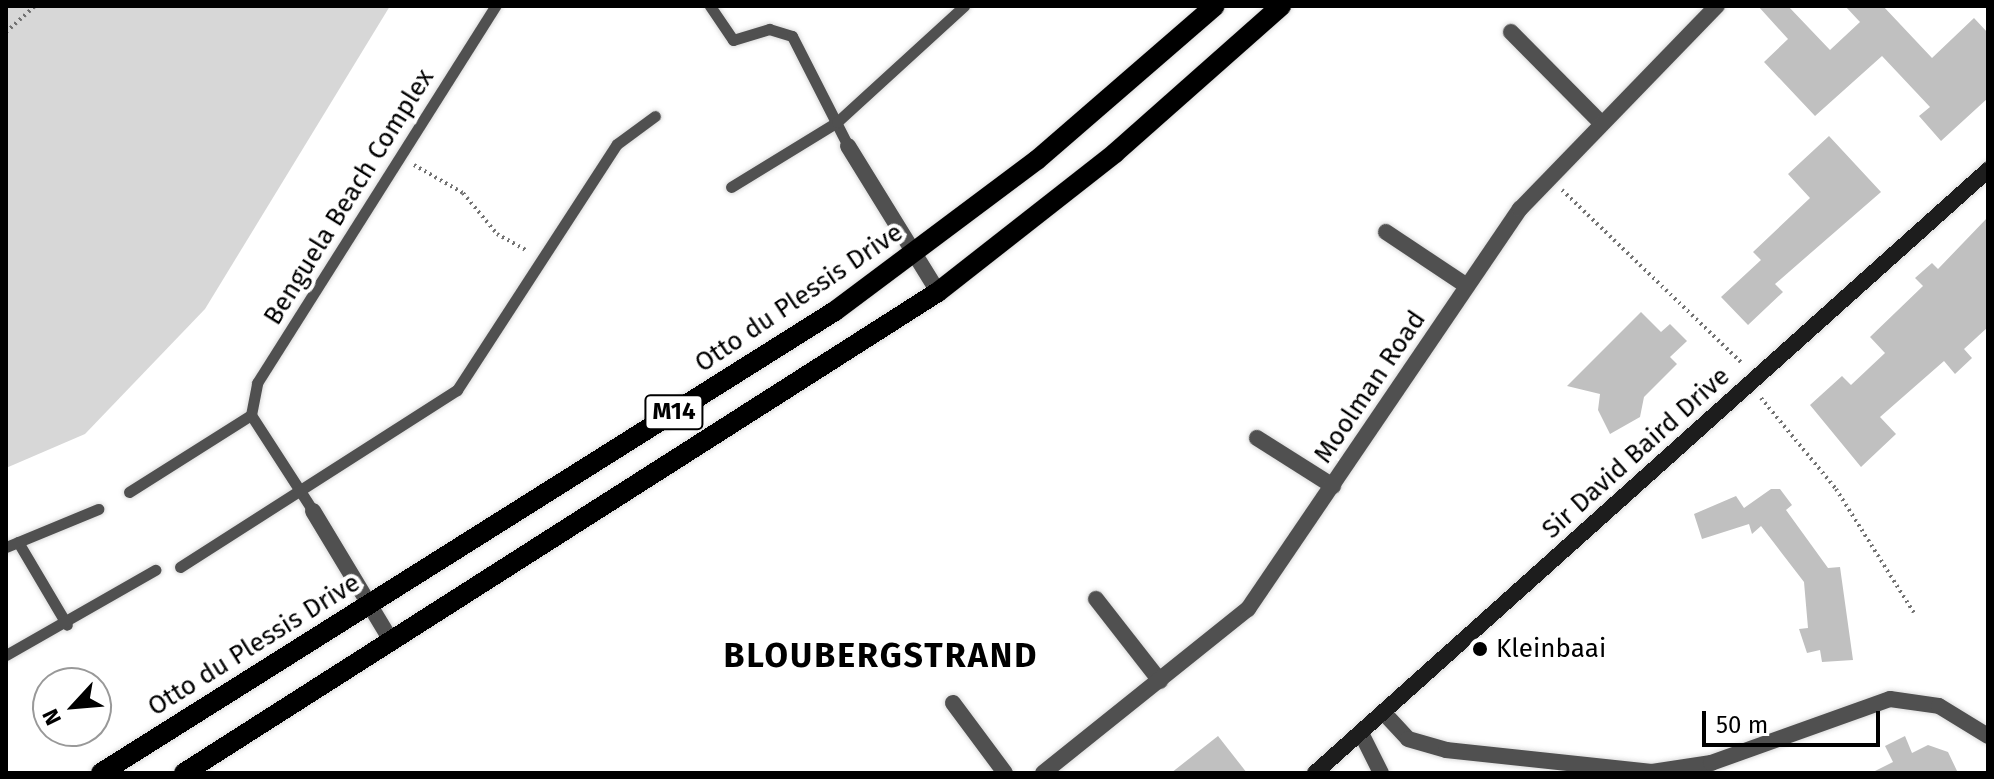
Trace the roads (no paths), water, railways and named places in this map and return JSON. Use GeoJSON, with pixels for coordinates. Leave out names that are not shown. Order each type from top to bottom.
{"type":"FeatureCollection","features":[{"type":"Feature","properties":{"kind":"main road","name":"Otto du Plessis Drive"},"geometry":{"type":"LineString","coordinates":[[101,773],[835,311],[1037,160],[1215,6]]}},
{"type":"Feature","properties":{"kind":"main road","name":"M14"},"geometry":{"type":"LineString","coordinates":[[184,773],[938,292],[1115,153],[1281,6]]}},
{"type":"Feature","properties":{"kind":"street","name":"Moolman Road"},"geometry":{"type":"LineString","coordinates":[[1043,773],[1248,609],[1467,286],[1547,176],[1717,6]]}},
{"type":"Feature","properties":{"kind":"street"},"geometry":{"type":"LineString","coordinates":[[1511,32],[1601,123]]}},
{"type":"Feature","properties":{"kind":"street"},"geometry":{"type":"LineString","coordinates":[[848,146],[938,292]]}},
{"type":"Feature","properties":{"kind":"street","name":"Sir David Baird Drive"},"geometry":{"type":"LineString","coordinates":[[1315,773],[1988,170]]}},
{"type":"Feature","properties":{"kind":"street"},"geometry":{"type":"LineString","coordinates":[[1386,232],[1467,286]]}},
{"type":"Feature","properties":{"kind":"street"},"geometry":{"type":"LineString","coordinates":[[1257,438],[1333,486]]}},
{"type":"Feature","properties":{"kind":"street"},"geometry":{"type":"LineString","coordinates":[[313,511],[392,642]]}},
{"type":"Feature","properties":{"kind":"street"},"geometry":{"type":"LineString","coordinates":[[1096,599],[1160,681]]}},
{"type":"Feature","properties":{"kind":"street"},"geometry":{"type":"LineString","coordinates":[[1384,713],[1408,739],[1446,750],[1652,772],[1711,763],[1890,699],[1939,706],[1988,736]]}},
{"type":"Feature","properties":{"kind":"street"},"geometry":{"type":"LineString","coordinates":[[953,703],[1005,773]]}},
{"type":"Feature","properties":{"kind":"street"},"geometry":{"type":"LineString","coordinates":[[1361,733],[1381,773]]}},
{"type":"Feature","properties":{"kind":"lane","name":"Benguela Beach Complex"},"geometry":{"type":"LineString","coordinates":[[251,415],[257,383],[402,158],[495,6]]}},
{"type":"Feature","properties":{"kind":"lane"},"geometry":{"type":"LineString","coordinates":[[710,6],[733,40],[775,28],[792,36],[848,146]]}},
{"type":"Feature","properties":{"kind":"lane"},"geometry":{"type":"LineString","coordinates":[[731,187],[837,122],[964,6]]}},
{"type":"Feature","properties":{"kind":"lane"},"geometry":{"type":"LineString","coordinates":[[180,567],[457,390],[617,144],[655,116]]}},
{"type":"Feature","properties":{"kind":"lane"},"geometry":{"type":"LineString","coordinates":[[129,492],[251,415],[313,511]]}},
{"type":"Feature","properties":{"kind":"lane"},"geometry":{"type":"LineString","coordinates":[[6,547],[98,509]]}},
{"type":"Feature","properties":{"kind":"lane"},"geometry":{"type":"LineString","coordinates":[[18,542],[67,625]]}},
{"type":"Feature","properties":{"kind":"lane"},"geometry":{"type":"LineString","coordinates":[[6,655],[67,625],[155,570]]}},
{"type":"Feature","properties":{"kind":"place","name":"Kleinbaai"},"geometry":{"type":"Point","coordinates":[1480,649]}},
{"type":"Feature","properties":{"kind":"district","name":"BLOUBERGSTRAND"},"geometry":{"type":"Point","coordinates":[881,656]}}]}
